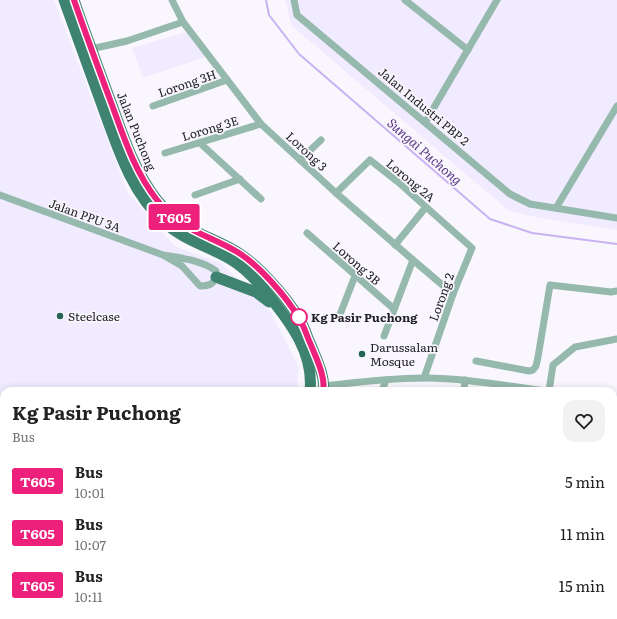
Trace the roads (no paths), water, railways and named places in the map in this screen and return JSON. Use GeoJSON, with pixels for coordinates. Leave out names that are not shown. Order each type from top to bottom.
{"type":"FeatureCollection","features":[{"type":"Feature","properties":{"kind":"main road","name":"Jalan Puchong"},"geometry":{"type":"LineString","coordinates":[[64,0],[124,164],[141,194],[163,222],[172,230],[231,259],[246,270],[259,283],[297,334],[304,351],[310,373],[310,387]]}},
{"type":"Feature","properties":{"kind":"main road","name":"Jalan Puchong"},"geometry":{"type":"LineString","coordinates":[[74,0],[130,153],[141,176],[151,192],[178,221],[190,230],[233,249],[248,259],[260,270],[292,306],[301,322],[315,356],[324,387]]}},
{"type":"Feature","properties":{"kind":"main road"},"geometry":{"type":"LineString","coordinates":[[216,278],[256,292],[264,297],[287,319]]}},
{"type":"Feature","properties":{"kind":"street","name":"Lorong 3"},"geometry":{"type":"LineString","coordinates":[[172,0],[183,22],[261,124],[336,193],[453,294]]}},
{"type":"Feature","properties":{"kind":"street","name":"Jalan Industri PBP 2"},"geometry":{"type":"LineString","coordinates":[[294,0],[297,15],[510,194],[530,204],[617,218]]}},
{"type":"Feature","properties":{"kind":"street"},"geometry":{"type":"LineString","coordinates":[[405,0],[468,50]]}},
{"type":"Feature","properties":{"kind":"street"},"geometry":{"type":"LineString","coordinates":[[426,122],[497,0]]}},
{"type":"Feature","properties":{"kind":"street"},"geometry":{"type":"LineString","coordinates":[[91,49],[127,41],[183,22]]}},
{"type":"Feature","properties":{"kind":"street","name":"Lorong 3H"},"geometry":{"type":"LineString","coordinates":[[153,106],[228,80]]}},
{"type":"Feature","properties":{"kind":"street"},"geometry":{"type":"LineString","coordinates":[[556,208],[617,106]]}},
{"type":"Feature","properties":{"kind":"street","name":"Lorong 3E"},"geometry":{"type":"LineString","coordinates":[[165,153],[261,124]]}},
{"type":"Feature","properties":{"kind":"street"},"geometry":{"type":"LineString","coordinates":[[300,160],[322,140]]}},
{"type":"Feature","properties":{"kind":"street"},"geometry":{"type":"LineString","coordinates":[[200,143],[261,198]]}},
{"type":"Feature","properties":{"kind":"street","name":"Lorong 2A"},"geometry":{"type":"LineString","coordinates":[[336,193],[370,160],[472,248]]}},
{"type":"Feature","properties":{"kind":"street"},"geometry":{"type":"LineString","coordinates":[[195,195],[240,179]]}},
{"type":"Feature","properties":{"kind":"street","name":"Jalan PPU 3A"},"geometry":{"type":"LineString","coordinates":[[0,195],[163,255],[182,266],[200,286],[208,286],[213,283],[216,278],[216,271],[211,268],[182,258],[163,255]]}},
{"type":"Feature","properties":{"kind":"street"},"geometry":{"type":"LineString","coordinates":[[395,245],[426,207]]}},
{"type":"Feature","properties":{"kind":"street","name":"Lorong 3B"},"geometry":{"type":"LineString","coordinates":[[307,233],[394,309]]}},
{"type":"Feature","properties":{"kind":"street","name":"Lorong 2"},"geometry":{"type":"LineString","coordinates":[[424,378],[453,294],[472,248]]}},
{"type":"Feature","properties":{"kind":"street"},"geometry":{"type":"LineString","coordinates":[[384,336],[413,260]]}},
{"type":"Feature","properties":{"kind":"street"},"geometry":{"type":"LineString","coordinates":[[339,317],[355,276]]}},
{"type":"Feature","properties":{"kind":"street"},"geometry":{"type":"LineString","coordinates":[[476,361],[529,371],[533,370],[536,366],[538,357],[550,285],[611,292],[617,291]]}},
{"type":"Feature","properties":{"kind":"street"},"geometry":{"type":"LineString","coordinates":[[549,387],[554,365],[575,347],[617,339]]}},
{"type":"Feature","properties":{"kind":"street"},"geometry":{"type":"LineString","coordinates":[[330,387],[373,380],[424,378],[465,380],[518,387]]}},
{"type":"Feature","properties":{"kind":"street"},"geometry":{"type":"LineString","coordinates":[[383,387],[386,380]]}},
{"type":"Feature","properties":{"kind":"street"},"geometry":{"type":"LineString","coordinates":[[464,387],[465,380]]}},
{"type":"Feature","properties":{"kind":"waterway","name":"Sungai Puchong"},"geometry":{"type":"LineString","coordinates":[[266,0],[269,15],[299,54],[490,219],[532,233],[617,244]]}},
{"type":"Feature","properties":{"kind":"place","name":"Steelcase"},"geometry":{"type":"Point","coordinates":[60,316]}},
{"type":"Feature","properties":{"kind":"place","name":"Kg Pasir Puchong"},"geometry":{"type":"Point","coordinates":[299,317]}},
{"type":"Feature","properties":{"kind":"place","name":"Darussalam Mosque"},"geometry":{"type":"Point","coordinates":[362,354]}}]}
